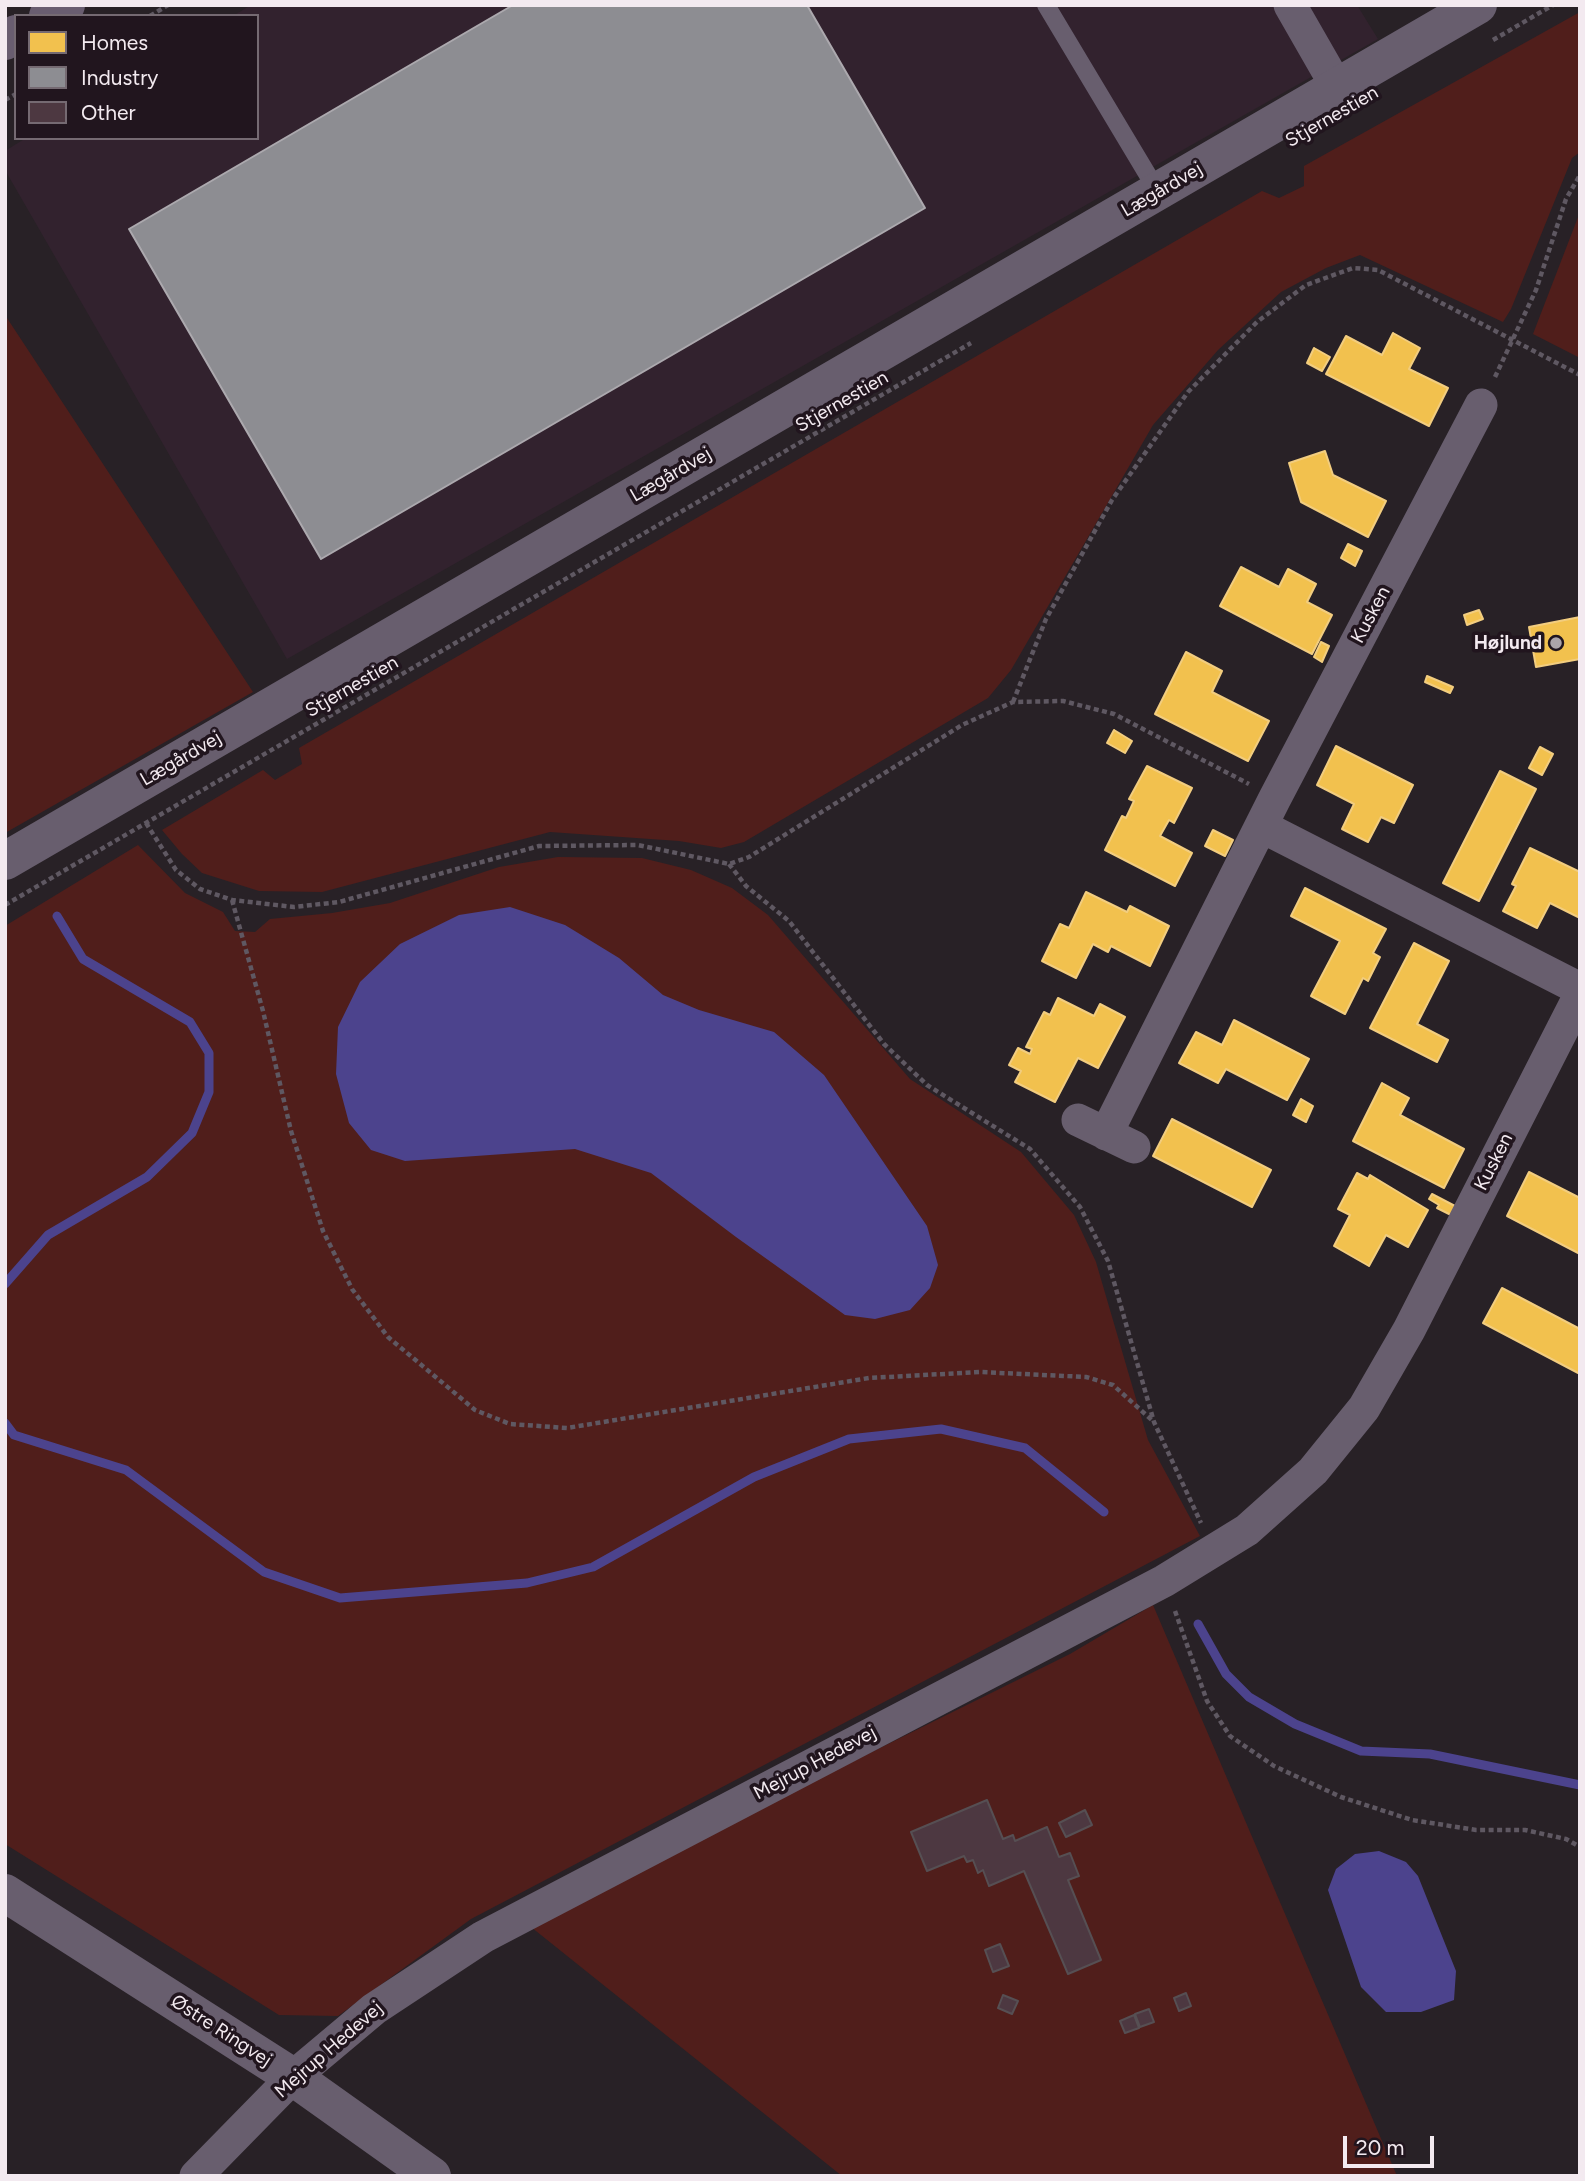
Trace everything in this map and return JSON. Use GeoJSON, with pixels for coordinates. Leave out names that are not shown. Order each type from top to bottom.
{"type":"FeatureCollection","features":[{"type":"Feature","properties":{"kind":"street"},"geometry":{"type":"LineString","coordinates":[[1290,5],[1337,87]]}},
{"type":"Feature","properties":{"kind":"street","name":"Lægårdvej"},"geometry":{"type":"LineString","coordinates":[[5,861],[1478,5]]}},
{"type":"Feature","properties":{"kind":"street","name":"Kusken"},"geometry":{"type":"LineString","coordinates":[[1106,1134],[1268,812],[1481,405]]}},
{"type":"Feature","properties":{"kind":"street"},"geometry":{"type":"LineString","coordinates":[[1268,812],[1580,989]]}},
{"type":"Feature","properties":{"kind":"street","name":"Kusken"},"geometry":{"type":"LineString","coordinates":[[1409,1330],[1580,995]]}},
{"type":"Feature","properties":{"kind":"street","name":"Mejrup Hedevej"},"geometry":{"type":"LineString","coordinates":[[196,2176],[293,2077],[374,2008],[483,1937],[1164,1581],[1247,1530],[1313,1471],[1364,1408],[1409,1330]]}},
{"type":"Feature","properties":{"kind":"street","name":"Østre Ringvej"},"geometry":{"type":"LineString","coordinates":[[5,1893],[293,2077],[432,2176]]}},
{"type":"Feature","properties":{"kind":"lane"},"geometry":{"type":"LineString","coordinates":[[1046,5],[1158,192]]}},
{"type":"Feature","properties":{"kind":"path"},"geometry":{"type":"LineString","coordinates":[[1482,46],[1553,5]]}},
{"type":"Feature","properties":{"kind":"path"},"geometry":{"type":"LineString","coordinates":[[1481,405],[1536,290],[1566,199],[1580,175]]}},
{"type":"Feature","properties":{"kind":"path"},"geometry":{"type":"LineString","coordinates":[[1013,702],[1046,619],[1128,478],[1188,392],[1257,322],[1306,285],[1353,268],[1378,270],[1580,374]]}},
{"type":"Feature","properties":{"kind":"path","name":"Stjernestien"},"geometry":{"type":"LineString","coordinates":[[5,905],[976,340]]}},
{"type":"Feature","properties":{"kind":"path"},"geometry":{"type":"LineString","coordinates":[[146,823],[176,870],[200,889],[232,900],[295,907],[339,902],[539,846],[638,845],[729,864],[750,856],[961,725],[1013,702],[1063,701],[1114,714],[1268,812]]}},
{"type":"Feature","properties":{"kind":"path"},"geometry":{"type":"LineString","coordinates":[[729,864],[746,886],[789,921],[884,1044],[927,1085],[1030,1149],[1080,1207],[1108,1261],[1154,1422],[1213,1551]]}},
{"type":"Feature","properties":{"kind":"path"},"geometry":{"type":"LineString","coordinates":[[232,900],[263,1011],[291,1131],[323,1231],[352,1289],[388,1337],[475,1410],[510,1424],[566,1428],[869,1378],[980,1372],[1086,1377],[1113,1385],[1154,1422]]}},
{"type":"Feature","properties":{"kind":"path"},"geometry":{"type":"LineString","coordinates":[[1164,1581],[1207,1701],[1230,1736],[1274,1766],[1341,1797],[1412,1820],[1476,1830],[1525,1830],[1566,1839],[1580,1847]]}},
{"type":"Feature","properties":{"kind":"shaded area"},"geometry":{"type":"Polygon","coordinates":[[[251,5],[1357,5],[1378,39],[287,659],[5,170],[5,151],[23,140],[259,140],[259,14],[236,14],[251,5]]]}},
{"type":"Feature","properties":{"kind":"shaded area"},"geometry":{"type":"Polygon","coordinates":[[[1580,12],[1580,152],[1572,158],[1511,309],[1503,322],[1360,255],[1326,268],[1281,292],[1218,350],[1153,425],[1011,670],[988,698],[744,842],[721,848],[679,841],[550,832],[322,892],[259,891],[202,873],[162,830],[263,770],[275,780],[302,764],[299,748],[1262,191],[1279,198],[1304,186],[1304,166],[1580,12]]]}},
{"type":"Feature","properties":{"kind":"shaded area"},"geometry":{"type":"Polygon","coordinates":[[[1580,212],[1580,358],[1533,334],[1580,212]]]}},
{"type":"Feature","properties":{"kind":"shaded area"},"geometry":{"type":"Polygon","coordinates":[[[5,315],[253,692],[5,833],[5,315]]]}},
{"type":"Feature","properties":{"kind":"shaded area"},"geometry":{"type":"Polygon","coordinates":[[[138,845],[185,893],[223,912],[235,931],[255,932],[270,919],[332,913],[390,903],[499,867],[558,857],[642,858],[691,870],[732,888],[768,915],[910,1079],[1021,1152],[1074,1215],[1096,1262],[1148,1440],[1200,1536],[471,1919],[338,2016],[279,2015],[5,1844],[5,926],[138,845]]]}},
{"type":"Feature","properties":{"kind":"shaded area"},"geometry":{"type":"Polygon","coordinates":[[[510,907],[565,925],[619,958],[663,995],[699,1010],[774,1032],[824,1075],[927,1226],[938,1265],[930,1288],[910,1310],[875,1319],[845,1315],[651,1173],[575,1149],[405,1161],[371,1150],[349,1123],[336,1074],[338,1027],[360,982],[400,944],[459,915],[510,907]]]}},
{"type":"Feature","properties":{"kind":"shaded area"},"geometry":{"type":"Polygon","coordinates":[[[1153,1605],[1397,2176],[842,2176],[526,1923],[1070,1654],[1153,1605]]]}},
{"type":"Feature","properties":{"kind":"shaded area"},"geometry":{"type":"Polygon","coordinates":[[[1379,1851],[1406,1862],[1418,1876],[1456,1971],[1454,2000],[1421,2012],[1386,2012],[1361,1987],[1328,1890],[1336,1869],[1355,1854],[1379,1851]]]}},
{"type":"Feature","properties":{"kind":"building: Homes"},"geometry":{"type":"Polygon","coordinates":[[[1393,333],[1420,348],[1409,369],[1448,388],[1429,426],[1326,374],[1346,336],[1382,355],[1393,333]]]}},
{"type":"Feature","properties":{"kind":"building: Homes"},"geometry":{"type":"Polygon","coordinates":[[[1314,348],[1330,357],[1322,371],[1307,363],[1314,348]]]}},
{"type":"Feature","properties":{"kind":"building: Homes"},"geometry":{"type":"Polygon","coordinates":[[[1325,451],[1333,475],[1386,501],[1368,537],[1301,502],[1289,463],[1325,451]]]}},
{"type":"Feature","properties":{"kind":"building: Homes"},"geometry":{"type":"Polygon","coordinates":[[[1348,544],[1362,551],[1355,566],[1341,558],[1348,544]]]}},
{"type":"Feature","properties":{"kind":"building: Homes"},"geometry":{"type":"Polygon","coordinates":[[[1241,567],[1279,587],[1288,569],[1316,584],[1307,602],[1332,615],[1312,654],[1220,606],[1241,567]]]}},
{"type":"Feature","properties":{"kind":"building: Homes"},"geometry":{"type":"Polygon","coordinates":[[[1479,610],[1483,619],[1467,625],[1464,615],[1479,610]]]}},
{"type":"Feature","properties":{"kind":"building: Homes","name":"Højlund"},"geometry":{"type":"Polygon","coordinates":[[[1580,617],[1580,659],[1536,667],[1529,627],[1580,617]]]}},
{"type":"Feature","properties":{"kind":"building: Homes"},"geometry":{"type":"Polygon","coordinates":[[[1321,642],[1329,646],[1322,662],[1314,657],[1321,642]]]}},
{"type":"Feature","properties":{"kind":"building: Homes"},"geometry":{"type":"Polygon","coordinates":[[[1186,652],[1222,671],[1212,692],[1269,721],[1248,761],[1155,714],[1186,652]]]}},
{"type":"Feature","properties":{"kind":"building: Homes"},"geometry":{"type":"Polygon","coordinates":[[[1427,676],[1453,687],[1450,693],[1425,682],[1427,676]]]}},
{"type":"Feature","properties":{"kind":"building: Homes"},"geometry":{"type":"Polygon","coordinates":[[[1114,730],[1132,741],[1125,753],[1107,743],[1114,730]]]}},
{"type":"Feature","properties":{"kind":"building: Homes"},"geometry":{"type":"Polygon","coordinates":[[[1336,746],[1413,785],[1394,823],[1381,817],[1368,842],[1342,829],[1354,804],[1317,785],[1336,746]]]}},
{"type":"Feature","properties":{"kind":"building: Homes"},"geometry":{"type":"Polygon","coordinates":[[[1540,747],[1553,754],[1542,775],[1529,768],[1540,747]]]}},
{"type":"Feature","properties":{"kind":"building: Homes"},"geometry":{"type":"Polygon","coordinates":[[[1147,766],[1192,788],[1174,823],[1169,820],[1160,836],[1192,853],[1175,886],[1105,850],[1122,816],[1126,818],[1134,801],[1129,799],[1147,766]]]}},
{"type":"Feature","properties":{"kind":"building: Homes"},"geometry":{"type":"Polygon","coordinates":[[[1500,771],[1536,789],[1479,901],[1443,883],[1500,771]]]}},
{"type":"Feature","properties":{"kind":"building: Homes"},"geometry":{"type":"Polygon","coordinates":[[[1213,830],[1233,840],[1225,856],[1205,846],[1213,830]]]}},
{"type":"Feature","properties":{"kind":"building: Homes"},"geometry":{"type":"Polygon","coordinates":[[[1530,848],[1580,872],[1580,918],[1550,903],[1537,928],[1503,911],[1516,886],[1512,884],[1530,848]]]}},
{"type":"Feature","properties":{"kind":"building: Homes"},"geometry":{"type":"Polygon","coordinates":[[[1305,888],[1386,929],[1373,953],[1380,957],[1368,981],[1363,978],[1345,1014],[1311,996],[1340,941],[1291,916],[1305,888]]]}},
{"type":"Feature","properties":{"kind":"building: Homes"},"geometry":{"type":"Polygon","coordinates":[[[1086,892],[1127,912],[1130,906],[1169,926],[1150,966],[1111,946],[1108,952],[1093,944],[1076,978],[1042,961],[1060,924],[1069,928],[1086,892]]]}},
{"type":"Feature","properties":{"kind":"building: Homes"},"geometry":{"type":"Polygon","coordinates":[[[1414,943],[1449,961],[1417,1024],[1448,1040],[1437,1062],[1370,1028],[1414,943]]]}},
{"type":"Feature","properties":{"kind":"building: Homes"},"geometry":{"type":"Polygon","coordinates":[[[1058,998],[1094,1016],[1100,1004],[1125,1017],[1098,1068],[1078,1058],[1055,1102],[1015,1082],[1021,1071],[1009,1065],[1018,1048],[1030,1054],[1032,1049],[1026,1047],[1044,1012],[1050,1015],[1058,998]]]}},
{"type":"Feature","properties":{"kind":"building: Homes"},"geometry":{"type":"Polygon","coordinates":[[[1234,1020],[1309,1059],[1287,1100],[1226,1069],[1218,1083],[1179,1063],[1196,1032],[1222,1045],[1234,1020]]]}},
{"type":"Feature","properties":{"kind":"building: Homes"},"geometry":{"type":"Polygon","coordinates":[[[1382,1083],[1409,1098],[1400,1115],[1464,1149],[1444,1188],[1353,1141],[1382,1083]]]}},
{"type":"Feature","properties":{"kind":"building: Homes"},"geometry":{"type":"Polygon","coordinates":[[[1301,1099],[1313,1106],[1306,1122],[1293,1115],[1301,1099]]]}},
{"type":"Feature","properties":{"kind":"building: Homes"},"geometry":{"type":"Polygon","coordinates":[[[1172,1119],[1271,1170],[1252,1207],[1153,1156],[1172,1119]]]}},
{"type":"Feature","properties":{"kind":"building: Homes"},"geometry":{"type":"Polygon","coordinates":[[[1529,1172],[1580,1198],[1580,1254],[1507,1216],[1529,1172]]]}},
{"type":"Feature","properties":{"kind":"building: Homes"},"geometry":{"type":"Polygon","coordinates":[[[1357,1173],[1368,1179],[1370,1175],[1428,1210],[1408,1247],[1386,1235],[1369,1266],[1334,1246],[1350,1215],[1338,1209],[1357,1173]]]}},
{"type":"Feature","properties":{"kind":"building: Homes"},"geometry":{"type":"Polygon","coordinates":[[[1432,1194],[1455,1206],[1451,1215],[1437,1208],[1439,1205],[1429,1199],[1432,1194]]]}},
{"type":"Feature","properties":{"kind":"building: Homes"},"geometry":{"type":"Polygon","coordinates":[[[1502,1288],[1580,1329],[1580,1374],[1483,1323],[1502,1288]]]}},
{"type":"Feature","properties":{"kind":"building: Industry"},"geometry":{"type":"Polygon","coordinates":[[[513,5],[807,5],[925,208],[321,559],[129,229],[513,5]]]}},
{"type":"Feature","properties":{"kind":"building: Other"},"geometry":{"type":"Polygon","coordinates":[[[987,1800],[1003,1839],[1013,1835],[1015,1841],[1047,1827],[1059,1857],[1070,1853],[1079,1876],[1068,1880],[1101,1960],[1068,1974],[1024,1871],[989,1886],[983,1870],[978,1873],[973,1860],[967,1862],[964,1856],[927,1871],[911,1832],[987,1800]]]}},
{"type":"Feature","properties":{"kind":"building: Other"},"geometry":{"type":"Polygon","coordinates":[[[1085,1810],[1092,1825],[1066,1837],[1059,1823],[1085,1810]]]}},
{"type":"Feature","properties":{"kind":"building: Other"},"geometry":{"type":"Polygon","coordinates":[[[1000,1944],[1009,1966],[993,1972],[985,1950],[1000,1944]]]}},
{"type":"Feature","properties":{"kind":"building: Other"},"geometry":{"type":"Polygon","coordinates":[[[1186,1993],[1191,2006],[1179,2011],[1174,1998],[1186,1993]]]}},
{"type":"Feature","properties":{"kind":"building: Other"},"geometry":{"type":"Polygon","coordinates":[[[1003,1995],[1018,2001],[1012,2014],[998,2008],[1003,1995]]]}},
{"type":"Feature","properties":{"kind":"building: Other"},"geometry":{"type":"Polygon","coordinates":[[[1149,2009],[1154,2022],[1140,2027],[1135,2014],[1149,2009]]]}},
{"type":"Feature","properties":{"kind":"building: Other"},"geometry":{"type":"Polygon","coordinates":[[[1134,2015],[1139,2028],[1125,2033],[1120,2021],[1134,2015]]]}},
{"type":"Feature","properties":{"kind":"waterway"},"geometry":{"type":"LineString","coordinates":[[5,1284],[48,1235],[147,1177],[192,1133],[209,1092],[209,1053],[190,1022],[83,959],[57,916]]}},
{"type":"Feature","properties":{"kind":"waterway"},"geometry":{"type":"LineString","coordinates":[[5,1423],[14,1435],[126,1470],[264,1572],[340,1598],[527,1583],[593,1567],[754,1477],[849,1439],[941,1429],[1025,1448],[1104,1512]]}},
{"type":"Feature","properties":{"kind":"waterway"},"geometry":{"type":"LineString","coordinates":[[1198,1624],[1226,1674],[1249,1697],[1295,1724],[1361,1751],[1430,1754],[1580,1785]]}},
{"type":"Feature","properties":{"kind":"place","name":"Højlund"},"geometry":{"type":"Point","coordinates":[1556,643]}}]}
